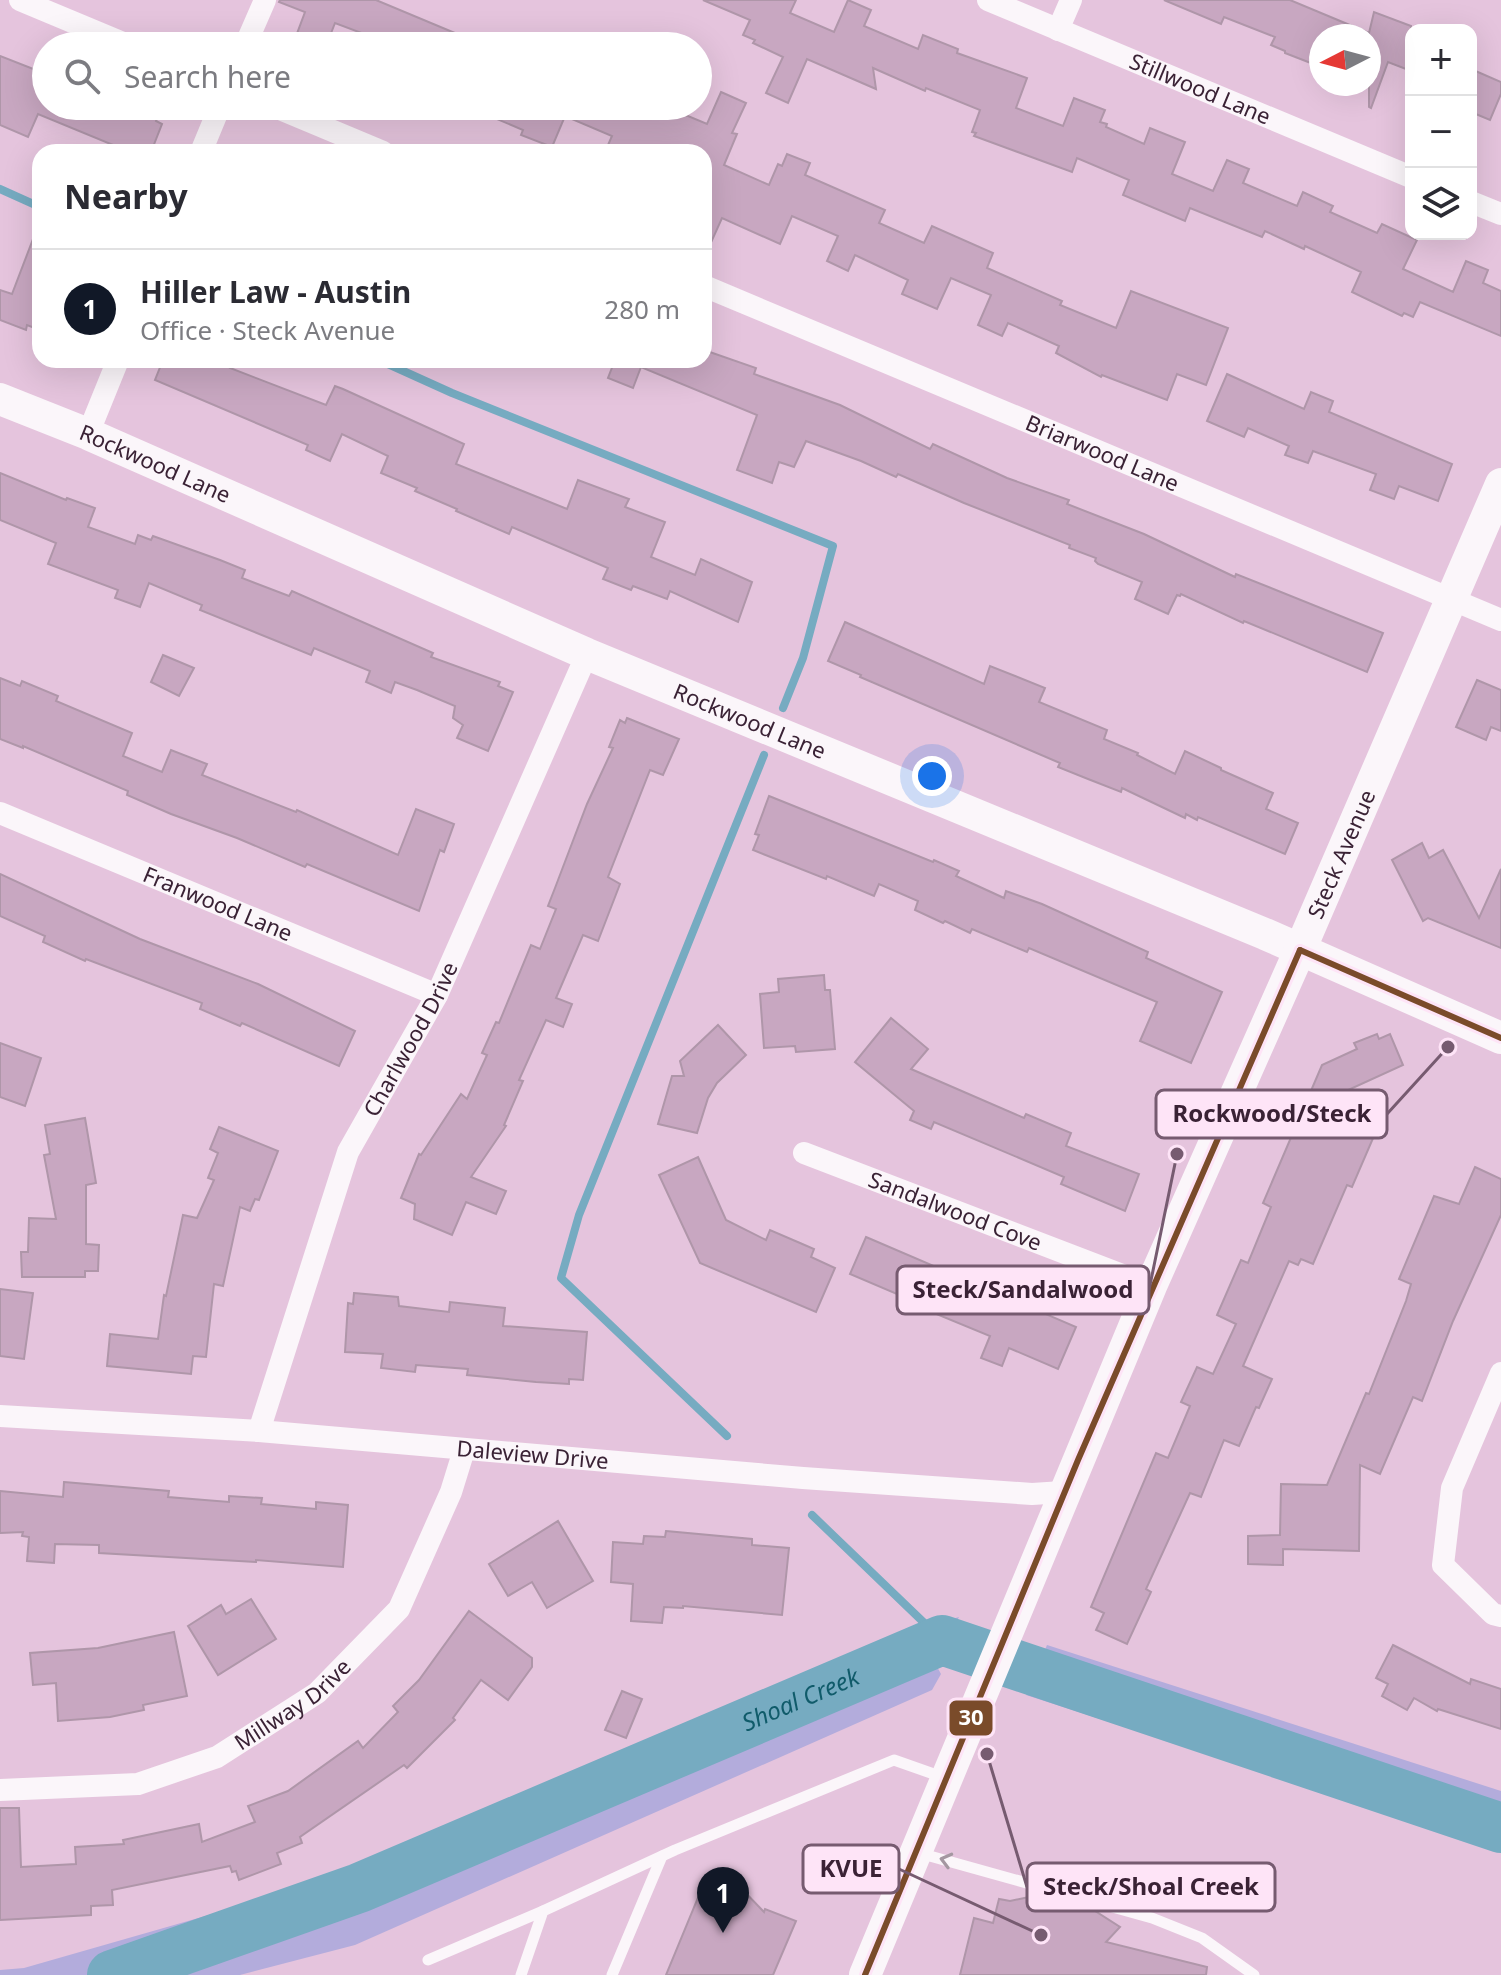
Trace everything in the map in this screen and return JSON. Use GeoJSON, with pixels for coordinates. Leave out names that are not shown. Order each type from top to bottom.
{"type":"FeatureCollection","features":[{"type":"Feature","properties":{"kind":"street"},"geometry":{"type":"LineString","coordinates":[[20,0],[97,32]]}},
{"type":"Feature","properties":{"kind":"street"},"geometry":{"type":"LineString","coordinates":[[251,32],[265,0]]}},
{"type":"Feature","properties":{"kind":"street","name":"Stillwood Lane"},"geometry":{"type":"LineString","coordinates":[[988,0],[1405,175]]}},
{"type":"Feature","properties":{"kind":"street"},"geometry":{"type":"LineString","coordinates":[[1058,30],[1071,0]]}},
{"type":"Feature","properties":{"kind":"street"},"geometry":{"type":"LineString","coordinates":[[204,144],[214,120]]}},
{"type":"Feature","properties":{"kind":"street"},"geometry":{"type":"LineString","coordinates":[[306,120],[364,144]]}},
{"type":"Feature","properties":{"kind":"street"},"geometry":{"type":"LineString","coordinates":[[1477,204],[1501,214]]}},
{"type":"Feature","properties":{"kind":"street","name":"Briarwood Lane"},"geometry":{"type":"LineString","coordinates":[[712,289],[1501,620]]}},
{"type":"Feature","properties":{"kind":"street"},"geometry":{"type":"LineString","coordinates":[[88,434],[115,368]]}},
{"type":"Feature","properties":{"kind":"street","name":"Rockwood Lane"},"geometry":{"type":"LineString","coordinates":[[0,399],[88,434],[587,654],[1300,950],[1501,1038]]}},
{"type":"Feature","properties":{"kind":"street","name":"Steck Avenue"},"geometry":{"type":"LineString","coordinates":[[865,1975],[1063,1492],[1501,484]]}},
{"type":"Feature","properties":{"kind":"street","name":"Charlwood Drive"},"geometry":{"type":"LineString","coordinates":[[259,1431],[348,1152],[437,995],[587,654]]}},
{"type":"Feature","properties":{"kind":"street","name":"Franwood Lane"},"geometry":{"type":"LineString","coordinates":[[0,813],[437,995]]}},
{"type":"Feature","properties":{"kind":"street","name":"Sandalwood Cove"},"geometry":{"type":"LineString","coordinates":[[804,1153],[1151,1286]]}},
{"type":"Feature","properties":{"kind":"street"},"geometry":{"type":"LineString","coordinates":[[1501,1373],[1452,1488],[1443,1565],[1493,1614],[1501,1616]]}},
{"type":"Feature","properties":{"kind":"street","name":"Daleview Drive"},"geometry":{"type":"LineString","coordinates":[[0,1416],[259,1431],[819,1479],[1032,1494],[1063,1492]]}},
{"type":"Feature","properties":{"kind":"street","name":"Millway Drive"},"geometry":{"type":"LineString","coordinates":[[0,1790],[138,1784],[217,1757],[317,1693],[399,1609],[451,1492],[464,1450]]}},
{"type":"Feature","properties":{"kind":"lane"},"geometry":{"type":"LineString","coordinates":[[428,1960],[662,1856],[894,1760],[945,1778]]}},
{"type":"Feature","properties":{"kind":"lane"},"geometry":{"type":"LineString","coordinates":[[915,1852],[1152,1918],[1202,1938],[1254,1975]]}},
{"type":"Feature","properties":{"kind":"lane"},"geometry":{"type":"LineString","coordinates":[[612,1975],[662,1856]]}},
{"type":"Feature","properties":{"kind":"lane"},"geometry":{"type":"LineString","coordinates":[[521,1975],[543,1911]]}},
{"type":"Feature","properties":{"kind":"shaded area"},"geometry":{"type":"Polygon","coordinates":[[[959,1617],[935,1663],[941,1674],[932,1690],[355,1945],[240,1975],[0,1975],[0,1970],[24,1968],[307,1887],[897,1635],[959,1617]]]}},
{"type":"Feature","properties":{"kind":"shaded area"},"geometry":{"type":"Polygon","coordinates":[[[1047,1645],[1501,1791],[1501,1849],[1026,1695],[1047,1645]]]}},
{"type":"Feature","properties":{"kind":"building"},"geometry":{"type":"Polygon","coordinates":[[[376,0],[453,32],[359,32],[335,23],[331,32],[298,32],[305,12],[279,2],[376,0]]]}},
{"type":"Feature","properties":{"kind":"building"},"geometry":{"type":"Polygon","coordinates":[[[703,0],[796,0],[790,13],[834,32],[848,0],[871,10],[864,26],[918,49],[923,35],[958,49],[957,53],[1027,78],[1016,108],[1063,126],[1074,98],[1105,110],[1100,122],[1144,144],[1150,128],[1185,142],[1172,174],[1213,191],[1227,160],[1249,169],[1243,183],[1297,206],[1303,192],[1333,206],[1330,212],[1377,233],[1382,224],[1405,235],[1405,240],[1417,240],[1403,269],[1453,292],[1466,261],[1488,270],[1483,283],[1501,291],[1501,336],[1420,302],[1413,317],[1404,313],[1402,316],[1352,292],[1361,272],[1305,246],[1304,249],[1265,231],[1262,237],[1190,208],[1185,221],[1123,195],[1129,180],[1077,158],[1072,172],[974,136],[976,133],[972,132],[980,110],[926,88],[925,91],[873,68],[876,89],[807,59],[788,103],[766,93],[783,57],[743,35],[750,20],[703,0]]]}},
{"type":"Feature","properties":{"kind":"building"},"geometry":{"type":"Polygon","coordinates":[[[1164,0],[1290,0],[1347,24],[1309,24],[1309,62],[1271,45],[1275,37],[1224,17],[1221,24],[1164,0]]]}},
{"type":"Feature","properties":{"kind":"building"},"geometry":{"type":"Polygon","coordinates":[[[1374,12],[1406,24],[1405,69],[1388,62],[1381,81],[1381,24],[1371,24],[1374,12]]]}},
{"type":"Feature","properties":{"kind":"building"},"geometry":{"type":"Polygon","coordinates":[[[0,56],[32,69],[32,120],[35,120],[28,137],[0,125],[0,56]]]}},
{"type":"Feature","properties":{"kind":"building"},"geometry":{"type":"Polygon","coordinates":[[[1477,72],[1501,82],[1501,94],[1490,120],[1477,115],[1477,72]]]}},
{"type":"Feature","properties":{"kind":"building"},"geometry":{"type":"Polygon","coordinates":[[[721,92],[746,103],[732,133],[737,134],[724,165],[769,185],[778,164],[782,166],[787,154],[810,163],[805,175],[885,210],[879,223],[924,243],[932,226],[993,253],[987,268],[1062,301],[1060,305],[1116,328],[1131,291],[1228,328],[1206,385],[1177,374],[1167,400],[1101,377],[1056,353],[1059,346],[1008,323],[1002,336],[978,325],[991,295],[951,278],[937,309],[902,294],[908,280],[855,255],[848,271],[827,261],[838,236],[792,216],[780,244],[722,218],[712,240],[712,144],[608,144],[612,136],[574,120],[697,120],[707,124],[712,120],[721,92]]]}},
{"type":"Feature","properties":{"kind":"building"},"geometry":{"type":"Polygon","coordinates":[[[1369,96],[1375,96],[1371,108],[1369,96]]]}},
{"type":"Feature","properties":{"kind":"building"},"geometry":{"type":"Polygon","coordinates":[[[53,120],[156,120],[162,124],[154,144],[111,144],[53,120]]]}},
{"type":"Feature","properties":{"kind":"building"},"geometry":{"type":"Polygon","coordinates":[[[499,120],[563,120],[553,144],[544,144],[521,135],[523,130],[499,120]]]}},
{"type":"Feature","properties":{"kind":"building"},"geometry":{"type":"Polygon","coordinates":[[[32,242],[32,327],[27,325],[26,330],[0,320],[0,290],[12,294],[32,242]]]}},
{"type":"Feature","properties":{"kind":"building"},"geometry":{"type":"Polygon","coordinates":[[[712,353],[756,368],[754,374],[840,405],[930,449],[933,444],[1007,478],[1069,500],[1067,504],[1144,534],[1235,577],[1236,574],[1383,633],[1367,672],[1243,623],[1181,594],[1177,595],[1168,614],[1135,599],[1142,582],[1098,564],[1096,558],[1069,548],[1070,545],[898,474],[896,477],[806,441],[794,467],[779,462],[772,483],[737,470],[757,415],[643,368],[712,368],[712,353]]]}},
{"type":"Feature","properties":{"kind":"building"},"geometry":{"type":"Polygon","coordinates":[[[160,368],[230,368],[326,405],[335,386],[464,444],[456,464],[567,509],[578,480],[629,499],[625,507],[665,522],[651,557],[695,575],[701,559],[752,582],[738,622],[670,591],[667,599],[603,579],[608,568],[512,527],[509,534],[456,511],[415,491],[417,488],[381,473],[388,456],[342,434],[330,461],[306,450],[308,445],[155,380],[160,368]]]}},
{"type":"Feature","properties":{"kind":"building"},"geometry":{"type":"Polygon","coordinates":[[[612,368],[641,368],[633,388],[608,378],[612,368]]]}},
{"type":"Feature","properties":{"kind":"building"},"geometry":{"type":"Polygon","coordinates":[[[1227,374],[1304,409],[1311,392],[1333,401],[1329,412],[1452,464],[1438,501],[1399,486],[1394,499],[1370,490],[1376,474],[1313,451],[1308,463],[1285,455],[1289,446],[1248,428],[1244,437],[1207,421],[1227,374]]]}},
{"type":"Feature","properties":{"kind":"building"},"geometry":{"type":"Polygon","coordinates":[[[0,473],[66,500],[95,508],[88,527],[135,544],[138,535],[151,540],[153,536],[220,560],[245,570],[242,578],[289,596],[292,591],[433,653],[431,657],[500,682],[498,686],[513,692],[488,751],[457,738],[463,725],[453,718],[455,706],[395,682],[391,693],[366,682],[370,671],[314,648],[311,655],[200,610],[202,605],[149,583],[140,607],[115,598],[118,590],[48,564],[56,543],[0,520],[0,473]]]}},
{"type":"Feature","properties":{"kind":"building"},"geometry":{"type":"Polygon","coordinates":[[[845,622],[984,684],[990,666],[1045,688],[1039,702],[1107,730],[1104,739],[1138,753],[1175,774],[1185,751],[1273,793],[1266,809],[1298,823],[1285,854],[1198,817],[1197,820],[1186,814],[1185,818],[1122,788],[1121,792],[1058,767],[1060,763],[828,661],[845,622]]]}},
{"type":"Feature","properties":{"kind":"building"},"geometry":{"type":"Polygon","coordinates":[[[163,655],[194,668],[179,696],[151,682],[163,655]]]}},
{"type":"Feature","properties":{"kind":"building"},"geometry":{"type":"Polygon","coordinates":[[[0,678],[20,686],[22,681],[58,696],[56,701],[132,733],[123,756],[162,772],[171,750],[207,764],[202,775],[297,810],[398,855],[416,809],[454,824],[444,852],[440,850],[419,911],[307,864],[305,867],[171,814],[127,795],[128,791],[0,739],[0,678]]]}},
{"type":"Feature","properties":{"kind":"building"},"geometry":{"type":"Polygon","coordinates":[[[1477,680],[1501,690],[1501,731],[1491,727],[1486,740],[1456,727],[1477,680]]]}},
{"type":"Feature","properties":{"kind":"building"},"geometry":{"type":"Polygon","coordinates":[[[627,718],[679,739],[663,775],[650,770],[608,877],[620,884],[598,941],[583,935],[556,998],[572,1004],[563,1027],[546,1020],[519,1080],[523,1081],[506,1126],[471,1177],[506,1191],[496,1214],[466,1202],[452,1235],[414,1219],[415,1204],[401,1198],[419,1154],[461,1094],[467,1099],[487,1055],[482,1053],[496,1022],[499,1023],[531,945],[540,949],[556,909],[548,906],[587,804],[613,748],[609,747],[620,720],[625,723],[627,718]]]}},
{"type":"Feature","properties":{"kind":"building"},"geometry":{"type":"Polygon","coordinates":[[[769,796],[934,860],[959,871],[956,876],[1004,898],[1006,891],[1042,904],[1148,952],[1146,958],[1222,992],[1191,1063],[1140,1041],[1157,1002],[1029,948],[1027,952],[972,929],[970,933],[945,921],[943,923],[915,910],[918,901],[879,884],[874,896],[753,850],[759,835],[755,834],[769,796]]]}},
{"type":"Feature","properties":{"kind":"building"},"geometry":{"type":"Polygon","coordinates":[[[1422,843],[1429,858],[1443,850],[1479,918],[1501,869],[1501,948],[1428,918],[1423,921],[1392,860],[1422,843]]]}},
{"type":"Feature","properties":{"kind":"building"},"geometry":{"type":"Polygon","coordinates":[[[0,874],[140,939],[258,984],[355,1031],[339,1066],[242,1023],[240,1026],[200,1009],[202,1003],[85,961],[43,942],[45,936],[0,916],[0,874]]]}},
{"type":"Feature","properties":{"kind":"building"},"geometry":{"type":"Polygon","coordinates":[[[824,975],[825,990],[830,990],[835,1049],[796,1052],[795,1046],[764,1048],[760,994],[779,992],[778,979],[824,975]]]}},
{"type":"Feature","properties":{"kind":"building"},"geometry":{"type":"Polygon","coordinates":[[[891,1018],[928,1049],[911,1069],[1024,1118],[1026,1114],[1071,1133],[1066,1146],[1139,1174],[1125,1211],[1061,1184],[1064,1177],[934,1122],[931,1129],[910,1120],[914,1111],[855,1062],[891,1018]]]}},
{"type":"Feature","properties":{"kind":"building"},"geometry":{"type":"Polygon","coordinates":[[[718,1025],[746,1055],[717,1083],[708,1098],[697,1133],[658,1124],[672,1076],[684,1076],[680,1061],[718,1025]]]}},
{"type":"Feature","properties":{"kind":"building"},"geometry":{"type":"Polygon","coordinates":[[[1377,1034],[1379,1039],[1390,1034],[1403,1065],[1324,1101],[1377,1129],[1352,1187],[1347,1185],[1313,1264],[1301,1259],[1298,1265],[1289,1261],[1243,1366],[1272,1379],[1239,1446],[1224,1440],[1201,1497],[1190,1493],[1146,1589],[1151,1592],[1127,1644],[1096,1630],[1104,1613],[1091,1607],[1156,1453],[1168,1458],[1190,1406],[1181,1402],[1197,1367],[1213,1374],[1236,1324],[1217,1315],[1241,1260],[1248,1263],[1271,1207],[1263,1203],[1322,1065],[1357,1049],[1354,1043],[1377,1034]]]}},
{"type":"Feature","properties":{"kind":"building"},"geometry":{"type":"Polygon","coordinates":[[[0,1043],[41,1058],[25,1106],[0,1097],[0,1043]]]}},
{"type":"Feature","properties":{"kind":"building"},"geometry":{"type":"Polygon","coordinates":[[[85,1118],[96,1183],[86,1185],[86,1244],[99,1245],[98,1271],[85,1271],[85,1277],[22,1277],[21,1252],[28,1252],[29,1218],[56,1219],[44,1155],[50,1154],[45,1125],[85,1118]]]}},
{"type":"Feature","properties":{"kind":"building"},"geometry":{"type":"Polygon","coordinates":[[[219,1127],[278,1151],[259,1200],[255,1199],[250,1211],[240,1207],[223,1286],[214,1284],[206,1357],[193,1356],[191,1374],[107,1366],[110,1334],[158,1339],[164,1295],[183,1215],[197,1218],[214,1180],[208,1178],[218,1153],[210,1149],[219,1127]]]}},
{"type":"Feature","properties":{"kind":"building"},"geometry":{"type":"Polygon","coordinates":[[[698,1157],[726,1220],[766,1240],[770,1230],[814,1249],[811,1257],[835,1268],[816,1312],[700,1263],[659,1175],[698,1157]]]}},
{"type":"Feature","properties":{"kind":"building"},"geometry":{"type":"Polygon","coordinates":[[[1475,1167],[1501,1179],[1501,1215],[1453,1321],[1422,1401],[1413,1397],[1380,1474],[1360,1465],[1359,1551],[1283,1549],[1283,1565],[1248,1564],[1248,1536],[1280,1535],[1281,1484],[1327,1485],[1366,1393],[1369,1394],[1406,1301],[1411,1284],[1399,1279],[1434,1196],[1459,1204],[1475,1167]]]}},
{"type":"Feature","properties":{"kind":"building"},"geometry":{"type":"Polygon","coordinates":[[[866,1237],[1076,1327],[1058,1369],[1009,1348],[1002,1366],[981,1358],[990,1336],[850,1274],[866,1237]]]}},
{"type":"Feature","properties":{"kind":"building"},"geometry":{"type":"Polygon","coordinates":[[[0,1289],[33,1293],[24,1359],[0,1356],[0,1289]]]}},
{"type":"Feature","properties":{"kind":"building"},"geometry":{"type":"Polygon","coordinates":[[[354,1293],[398,1297],[399,1306],[449,1312],[450,1302],[505,1308],[503,1326],[587,1332],[583,1380],[569,1379],[569,1384],[536,1382],[467,1375],[468,1369],[416,1365],[415,1372],[381,1368],[383,1354],[345,1352],[348,1303],[353,1304],[354,1293]]]}},
{"type":"Feature","properties":{"kind":"building"},"geometry":{"type":"Polygon","coordinates":[[[64,1482],[169,1491],[168,1497],[229,1502],[229,1496],[262,1498],[261,1504],[316,1509],[316,1502],[348,1505],[343,1567],[99,1553],[99,1545],[55,1544],[54,1563],[27,1561],[29,1537],[22,1536],[23,1532],[0,1533],[0,1491],[63,1497],[64,1482]]]}},
{"type":"Feature","properties":{"kind":"building"},"geometry":{"type":"Polygon","coordinates":[[[558,1521],[593,1581],[547,1608],[532,1582],[508,1596],[489,1564],[558,1521]]]}},
{"type":"Feature","properties":{"kind":"building"},"geometry":{"type":"Polygon","coordinates":[[[666,1531],[752,1539],[752,1545],[789,1548],[782,1615],[683,1606],[664,1607],[662,1623],[631,1621],[633,1584],[611,1582],[613,1542],[643,1544],[644,1536],[665,1537],[666,1531]]]}},
{"type":"Feature","properties":{"kind":"building"},"geometry":{"type":"Polygon","coordinates":[[[251,1599],[276,1639],[218,1675],[188,1626],[221,1605],[226,1614],[251,1599]]]}},
{"type":"Feature","properties":{"kind":"building"},"geometry":{"type":"Polygon","coordinates":[[[469,1611],[532,1658],[532,1667],[508,1700],[481,1680],[453,1718],[455,1720],[407,1768],[404,1765],[300,1837],[302,1843],[277,1853],[281,1864],[239,1880],[230,1866],[112,1890],[113,1905],[91,1906],[91,1915],[0,1920],[0,1808],[19,1808],[21,1867],[76,1864],[75,1847],[124,1844],[123,1840],[199,1824],[202,1842],[255,1822],[248,1806],[288,1791],[358,1741],[363,1748],[398,1712],[393,1706],[419,1680],[469,1611]]]}},
{"type":"Feature","properties":{"kind":"building"},"geometry":{"type":"Polygon","coordinates":[[[174,1632],[187,1696],[143,1705],[144,1710],[110,1717],[58,1721],[56,1683],[33,1685],[30,1653],[98,1648],[174,1632]]]}},
{"type":"Feature","properties":{"kind":"building"},"geometry":{"type":"Polygon","coordinates":[[[1393,1645],[1470,1684],[1471,1679],[1501,1689],[1501,1729],[1437,1711],[1414,1698],[1407,1710],[1382,1696],[1388,1684],[1376,1678],[1393,1645]]]}},
{"type":"Feature","properties":{"kind":"building"},"geometry":{"type":"Polygon","coordinates":[[[622,1691],[642,1699],[626,1738],[605,1730],[622,1691]]]}},
{"type":"Feature","properties":{"kind":"building"},"geometry":{"type":"Polygon","coordinates":[[[723,1880],[742,1889],[764,1912],[765,1909],[796,1921],[773,1975],[666,1975],[704,1883],[719,1890],[723,1880]]]}},
{"type":"Feature","properties":{"kind":"building"},"geometry":{"type":"Polygon","coordinates":[[[1046,1897],[1095,1911],[1120,1927],[1106,1942],[1207,1967],[1206,1975],[960,1975],[974,1918],[993,1923],[999,1899],[1010,1901],[1046,1897]]]}},
{"type":"Feature","properties":{"kind":"waterway"},"geometry":{"type":"LineString","coordinates":[[0,189],[32,203]]}},
{"type":"Feature","properties":{"kind":"waterway"},"geometry":{"type":"LineString","coordinates":[[397,368],[833,546],[803,658],[783,708]]}},
{"type":"Feature","properties":{"kind":"waterway"},"geometry":{"type":"LineString","coordinates":[[727,1436],[561,1278],[579,1215],[764,755]]}},
{"type":"Feature","properties":{"kind":"waterway"},"geometry":{"type":"LineString","coordinates":[[812,1515],[942,1640]]}},
{"type":"Feature","properties":{"kind":"waterway","name":"Shoal Creek"},"geometry":{"type":"LineString","coordinates":[[112,1975],[359,1888],[942,1640],[1501,1828]]}},
{"type":"Feature","properties":{"kind":"transit line","name":"30"},"geometry":{"type":"LineString","coordinates":[[1300,950],[1501,1038]]}},
{"type":"Feature","properties":{"kind":"transit line","name":"30"},"geometry":{"type":"LineString","coordinates":[[865,1975],[1078,1460],[1300,950]]}},
{"type":"Feature","properties":{"kind":"place","name":"Rockwood/Steck"},"geometry":{"type":"Point","coordinates":[1448,1047]}},
{"type":"Feature","properties":{"kind":"place","name":"Steck/Sandalwood"},"geometry":{"type":"Point","coordinates":[1177,1154]}},
{"type":"Feature","properties":{"kind":"place","name":"Steck/Shoal Creek"},"geometry":{"type":"Point","coordinates":[987,1754]}},
{"type":"Feature","properties":{"kind":"place","name":"Hiller Law - Austin"},"geometry":{"type":"Point","coordinates":[723,1933]}},
{"type":"Feature","properties":{"kind":"place","name":"KVUE"},"geometry":{"type":"Point","coordinates":[1041,1935]}}]}
